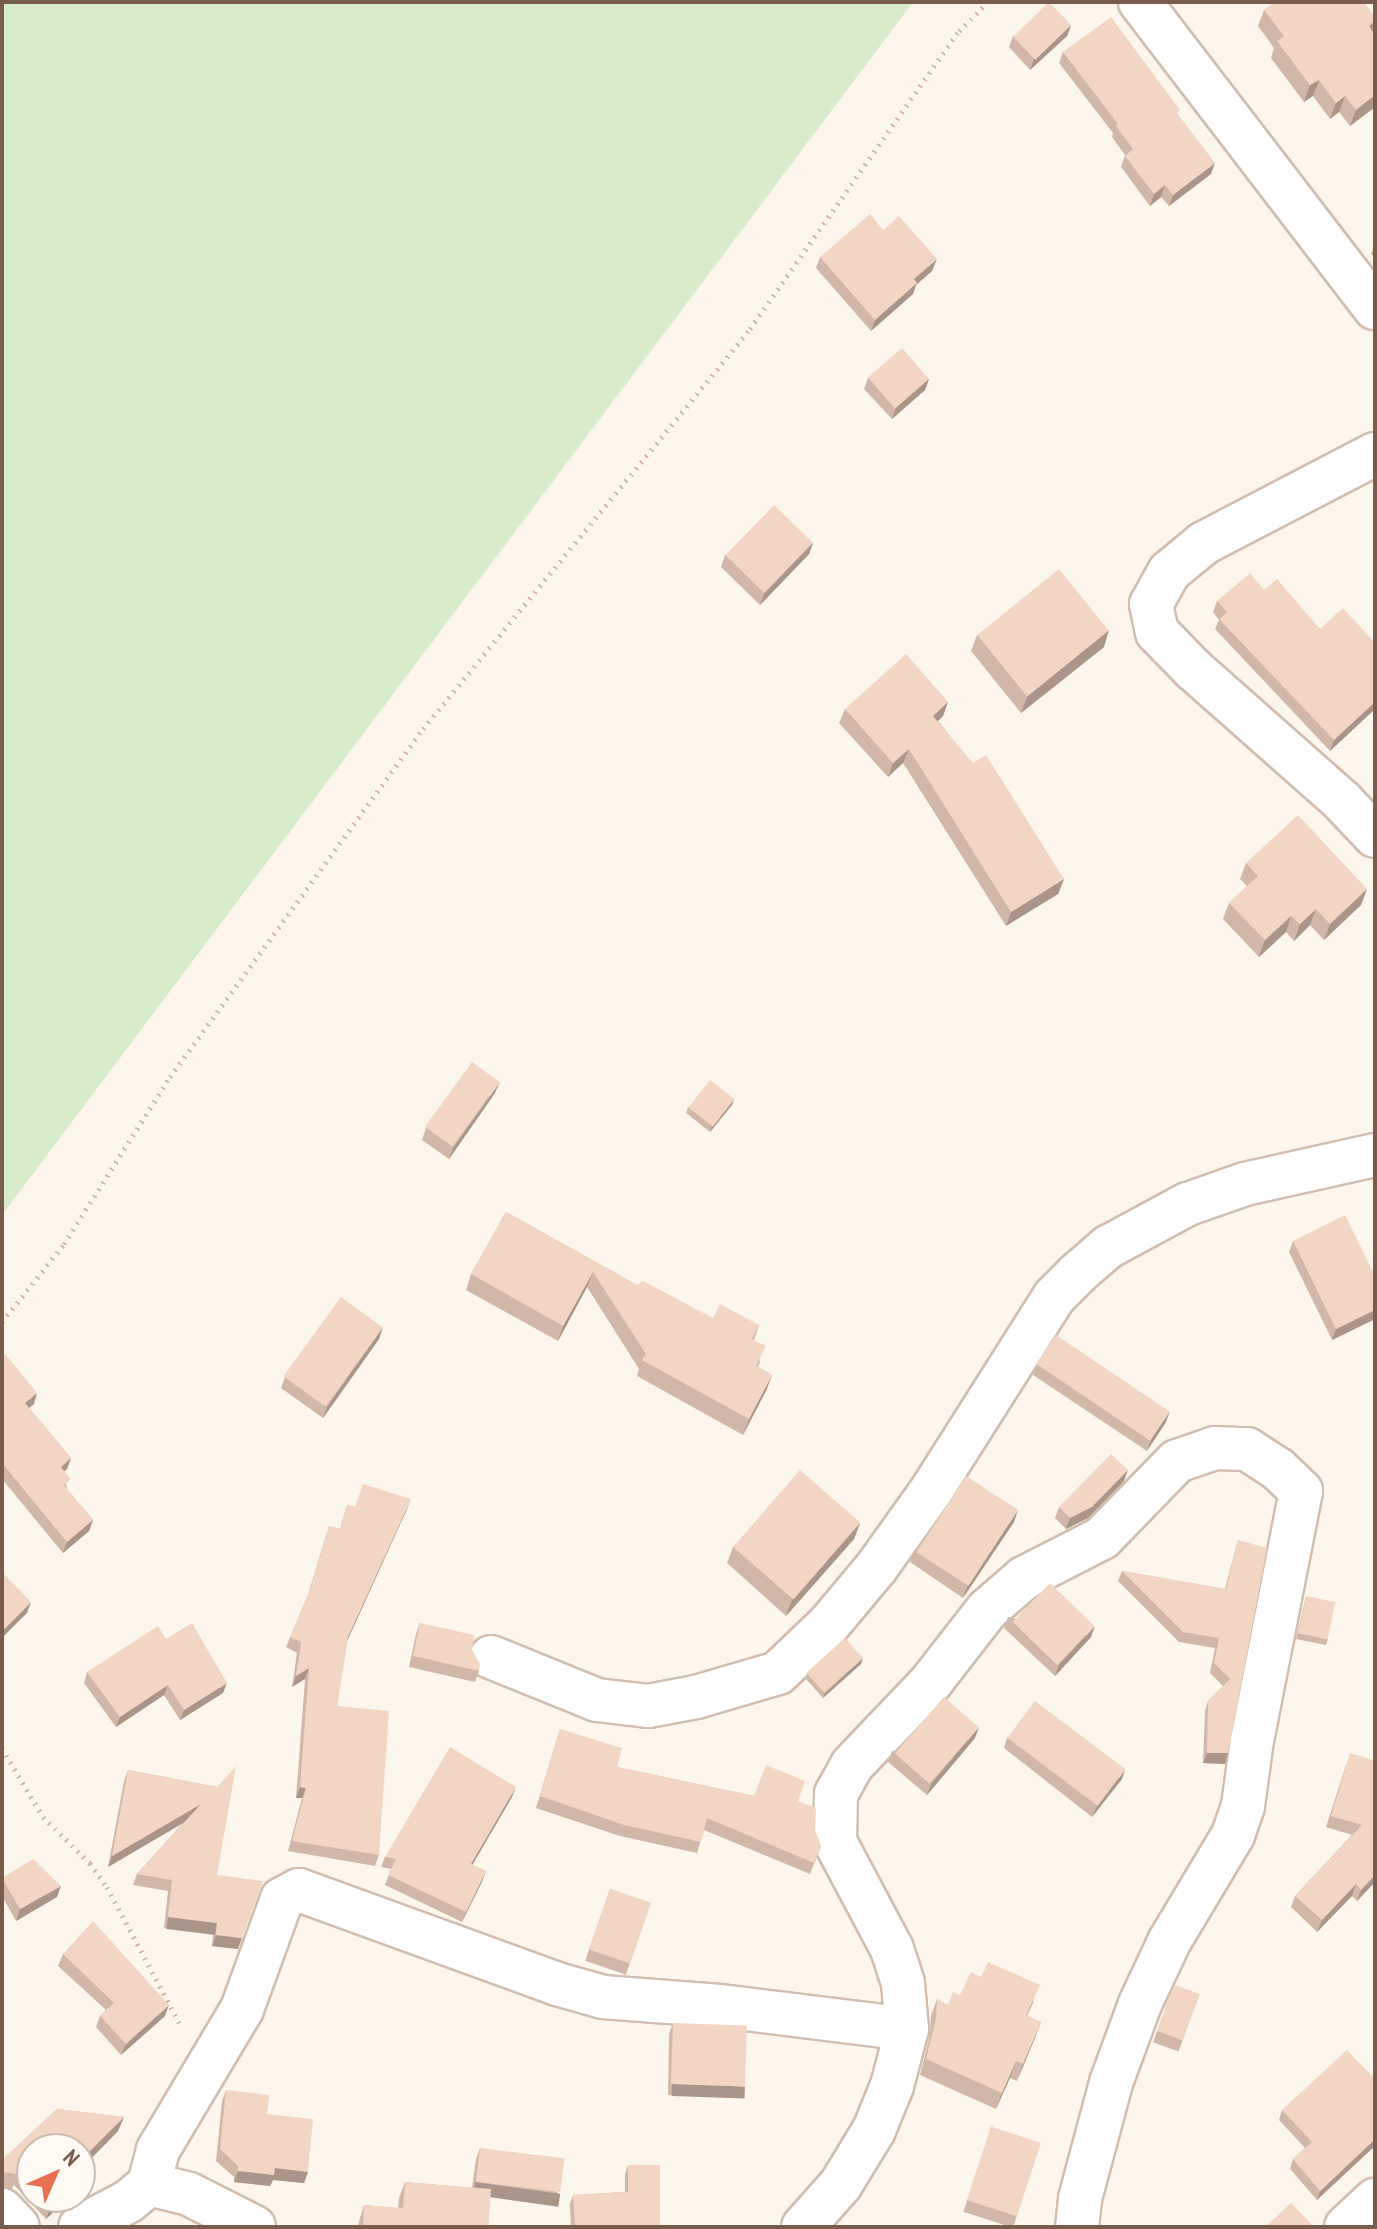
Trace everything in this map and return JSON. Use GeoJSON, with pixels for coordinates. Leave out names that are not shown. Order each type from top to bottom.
{"type":"FeatureCollection","features":[{"type":"Feature","properties":{"kind":"street"},"geometry":{"type":"LineString","coordinates":[[1140,2],[1375,308]]}},
{"type":"Feature","properties":{"kind":"street"},"geometry":{"type":"LineString","coordinates":[[1375,454],[1204,543],[1169,572],[1151,604],[1157,632],[1193,669],[1342,801],[1375,836]]}},
{"type":"Feature","properties":{"kind":"street"},"geometry":{"type":"LineString","coordinates":[[491,1657],[597,1700],[648,1706],[757,1681],[778,1673],[829,1624],[876,1568],[931,1491],[1054,1297],[1078,1273],[1108,1247],[1196,1201],[1245,1184],[1375,1155]]}},
{"type":"Feature","properties":{"kind":"street"},"geometry":{"type":"LineString","coordinates":[[803,2227],[841,2184],[874,2130],[892,2086],[907,2029],[906,1995],[892,1949],[835,1842],[836,1794],[852,1765],[931,1682],[987,1610],[1024,1578],[1102,1538],[1177,1461],[1229,1446],[1261,1456],[1301,1491],[1252,1740],[1243,1806],[1233,1835],[1169,1942],[1140,2004],[1111,2083],[1080,2199],[1077,2227]]}},
{"type":"Feature","properties":{"kind":"street"},"geometry":{"type":"LineString","coordinates":[[80,2227],[129,2201],[149,2184],[158,2150],[204,2068],[242,2009],[282,1899],[299,1890],[557,1984],[603,1997],[721,2006],[907,2029]]}},
{"type":"Feature","properties":{"kind":"street"},"geometry":{"type":"LineString","coordinates":[[149,2184],[189,2194],[254,2227]]}},
{"type":"Feature","properties":{"kind":"street"},"geometry":{"type":"LineString","coordinates":[[1346,2227],[1375,2200]]}},
{"type":"Feature","properties":{"kind":"street"},"geometry":{"type":"LineString","coordinates":[[2,2210],[18,2227]]}},
{"type":"Feature","properties":{"kind":"path"},"geometry":{"type":"LineString","coordinates":[[2,1322],[64,1244],[170,1077],[423,729],[750,329],[959,31],[988,2]]}},
{"type":"Feature","properties":{"kind":"path"},"geometry":{"type":"LineString","coordinates":[[2,1748],[43,1817],[90,1863],[107,1887],[204,2068]]}},
{"type":"Feature","properties":{"kind":"green space"},"geometry":{"type":"Polygon","coordinates":[[[2,2],[913,2],[2,1215],[2,2]]]}},
{"type":"Feature","properties":{"kind":"building"},"geometry":{"type":"Polygon","coordinates":[[[1049,2],[1071,25],[1035,60],[1013,37],[1049,2]]]}},
{"type":"Feature","properties":{"kind":"building"},"geometry":{"type":"Polygon","coordinates":[[[1275,2],[1333,2],[1335,5],[1340,2],[1364,2],[1375,17],[1369,26],[1375,35],[1375,95],[1356,110],[1345,96],[1336,103],[1319,80],[1310,85],[1277,41],[1284,36],[1264,10],[1275,2]]]}},
{"type":"Feature","properties":{"kind":"building"},"geometry":{"type":"Polygon","coordinates":[[[1111,17],[1215,163],[1173,195],[1165,185],[1154,194],[1125,156],[1133,149],[1116,126],[1118,124],[1063,52],[1111,17]]]}},
{"type":"Feature","properties":{"kind":"building"},"geometry":{"type":"Polygon","coordinates":[[[870,214],[883,230],[899,216],[937,259],[914,279],[917,283],[875,320],[820,257],[870,214]]]}},
{"type":"Feature","properties":{"kind":"building"},"geometry":{"type":"Polygon","coordinates":[[[902,348],[929,379],[895,408],[868,378],[902,348]]]}},
{"type":"Feature","properties":{"kind":"building"},"geometry":{"type":"Polygon","coordinates":[[[774,505],[813,543],[764,593],[725,555],[774,505]]]}},
{"type":"Feature","properties":{"kind":"building"},"geometry":{"type":"Polygon","coordinates":[[[1059,569],[1109,630],[1027,696],[977,635],[1059,569]]]}},
{"type":"Feature","properties":{"kind":"building"},"geometry":{"type":"Polygon","coordinates":[[[1250,573],[1264,590],[1277,579],[1320,629],[1343,608],[1375,643],[1375,702],[1334,740],[1219,619],[1227,612],[1217,601],[1250,573]]]}},
{"type":"Feature","properties":{"kind":"building"},"geometry":{"type":"Polygon","coordinates":[[[906,654],[948,702],[933,716],[973,763],[986,755],[1064,879],[1011,912],[909,749],[893,763],[845,709],[906,654]]]}},
{"type":"Feature","properties":{"kind":"building"},"geometry":{"type":"Polygon","coordinates":[[[1298,815],[1367,889],[1330,924],[1316,909],[1300,924],[1291,916],[1265,940],[1229,903],[1258,876],[1246,863],[1298,815]]]}},
{"type":"Feature","properties":{"kind":"building"},"geometry":{"type":"Polygon","coordinates":[[[472,1062],[500,1082],[452,1147],[425,1127],[472,1062]]]}},
{"type":"Feature","properties":{"kind":"building"},"geometry":{"type":"Polygon","coordinates":[[[710,1080],[734,1099],[713,1127],[688,1108],[710,1080]]]}},
{"type":"Feature","properties":{"kind":"building"},"geometry":{"type":"Polygon","coordinates":[[[506,1212],[637,1285],[643,1281],[713,1318],[720,1304],[759,1325],[752,1339],[766,1346],[756,1366],[772,1375],[749,1419],[642,1360],[646,1354],[593,1272],[563,1326],[471,1274],[506,1212]]]}},
{"type":"Feature","properties":{"kind":"building"},"geometry":{"type":"Polygon","coordinates":[[[1345,1215],[1375,1276],[1375,1310],[1336,1329],[1293,1241],[1345,1215]]]}},
{"type":"Feature","properties":{"kind":"building"},"geometry":{"type":"Polygon","coordinates":[[[341,1297],[383,1328],[325,1407],[283,1376],[341,1297]]]}},
{"type":"Feature","properties":{"kind":"building"},"geometry":{"type":"Polygon","coordinates":[[[1056,1335],[1170,1412],[1150,1441],[1036,1364],[1056,1335]]]}},
{"type":"Feature","properties":{"kind":"building"},"geometry":{"type":"Polygon","coordinates":[[[5,1354],[37,1393],[25,1403],[71,1458],[61,1467],[71,1479],[64,1485],[93,1520],[67,1542],[2,1463],[2,1357],[5,1354]]]}},
{"type":"Feature","properties":{"kind":"building"},"geometry":{"type":"Polygon","coordinates":[[[1111,1454],[1128,1470],[1092,1507],[1070,1518],[1059,1507],[1111,1454]]]}},
{"type":"Feature","properties":{"kind":"building"},"geometry":{"type":"Polygon","coordinates":[[[800,1470],[860,1522],[793,1599],[733,1547],[800,1470]]]}},
{"type":"Feature","properties":{"kind":"building"},"geometry":{"type":"Polygon","coordinates":[[[966,1476],[1018,1510],[968,1586],[916,1552],[966,1476]]]}},
{"type":"Feature","properties":{"kind":"building"},"geometry":{"type":"Polygon","coordinates":[[[363,1484],[411,1499],[348,1637],[337,1706],[389,1711],[379,1855],[292,1841],[306,1788],[300,1787],[309,1668],[296,1676],[301,1642],[290,1637],[310,1590],[329,1526],[340,1529],[347,1505],[355,1507],[363,1484]]]}},
{"type":"Feature","properties":{"kind":"building"},"geometry":{"type":"Polygon","coordinates":[[[1238,1540],[1267,1548],[1228,1753],[1207,1753],[1208,1701],[1230,1679],[1214,1663],[1219,1638],[1183,1632],[1122,1571],[1226,1589],[1238,1540]]]}},
{"type":"Feature","properties":{"kind":"building"},"geometry":{"type":"Polygon","coordinates":[[[2,1572],[31,1602],[2,1631],[2,1572]]]}},
{"type":"Feature","properties":{"kind":"building"},"geometry":{"type":"Polygon","coordinates":[[[1050,1583],[1095,1626],[1057,1665],[1012,1622],[1050,1583]]]}},
{"type":"Feature","properties":{"kind":"building"},"geometry":{"type":"Polygon","coordinates":[[[1306,1596],[1335,1602],[1327,1639],[1298,1633],[1306,1596]]]}},
{"type":"Feature","properties":{"kind":"building"},"geometry":{"type":"Polygon","coordinates":[[[192,1623],[227,1683],[184,1710],[168,1685],[120,1717],[87,1672],[158,1626],[166,1639],[192,1623]]]}},
{"type":"Feature","properties":{"kind":"building"},"geometry":{"type":"Polygon","coordinates":[[[420,1623],[474,1635],[472,1650],[480,1664],[479,1671],[413,1656],[420,1623]]]}},
{"type":"Feature","properties":{"kind":"building"},"geometry":{"type":"Polygon","coordinates":[[[845,1638],[863,1658],[824,1693],[806,1673],[845,1638]]]}},
{"type":"Feature","properties":{"kind":"building"},"geometry":{"type":"Polygon","coordinates":[[[944,1697],[979,1727],[930,1784],[895,1754],[944,1697]]]}},
{"type":"Feature","properties":{"kind":"building"},"geometry":{"type":"Polygon","coordinates":[[[1035,1701],[1125,1769],[1098,1806],[1007,1738],[1035,1701]]]}},
{"type":"Feature","properties":{"kind":"building"},"geometry":{"type":"Polygon","coordinates":[[[560,1729],[622,1748],[617,1767],[754,1796],[766,1765],[805,1781],[798,1801],[816,1808],[815,1831],[821,1847],[814,1863],[707,1818],[701,1842],[624,1825],[540,1796],[560,1729]]]}},
{"type":"Feature","properties":{"kind":"building"},"geometry":{"type":"Polygon","coordinates":[[[450,1747],[516,1787],[471,1864],[486,1871],[466,1912],[388,1875],[396,1859],[385,1857],[450,1747]]]}},
{"type":"Feature","properties":{"kind":"building"},"geometry":{"type":"Polygon","coordinates":[[[1350,1753],[1375,1761],[1375,1875],[1361,1890],[1356,1884],[1322,1920],[1295,1896],[1362,1825],[1331,1816],[1350,1753]]]}},
{"type":"Feature","properties":{"kind":"building"},"geometry":{"type":"Polygon","coordinates":[[[236,1766],[217,1875],[263,1881],[242,1938],[216,1935],[217,1923],[168,1917],[172,1880],[137,1874],[201,1804],[112,1856],[128,1770],[217,1787],[236,1766]]]}},
{"type":"Feature","properties":{"kind":"building"},"geometry":{"type":"Polygon","coordinates":[[[33,1859],[61,1886],[20,1909],[2,1878],[33,1859]]]}},
{"type":"Feature","properties":{"kind":"building"},"geometry":{"type":"Polygon","coordinates":[[[610,1889],[651,1903],[630,1964],[589,1950],[610,1889]]]}},
{"type":"Feature","properties":{"kind":"building"},"geometry":{"type":"Polygon","coordinates":[[[93,1921],[169,2005],[126,2044],[100,2016],[114,2003],[63,1954],[93,1921]]]}},
{"type":"Feature","properties":{"kind":"building"},"geometry":{"type":"Polygon","coordinates":[[[988,1962],[1040,1985],[1026,2015],[1041,2022],[1023,2064],[1016,2061],[1002,2093],[926,2059],[936,2018],[937,1999],[948,2005],[953,1992],[960,1995],[971,1972],[981,1977],[988,1962]]]}},
{"type":"Feature","properties":{"kind":"building"},"geometry":{"type":"Polygon","coordinates":[[[1174,1985],[1199,1994],[1183,2040],[1157,2031],[1174,1985]]]}},
{"type":"Feature","properties":{"kind":"building"},"geometry":{"type":"Polygon","coordinates":[[[673,2023],[747,2026],[745,2087],[671,2084],[673,2023]]]}},
{"type":"Feature","properties":{"kind":"building"},"geometry":{"type":"Polygon","coordinates":[[[1347,2050],[1375,2079],[1375,2139],[1320,2191],[1293,2159],[1312,2142],[1282,2110],[1347,2050]]]}},
{"type":"Feature","properties":{"kind":"building"},"geometry":{"type":"Polygon","coordinates":[[[226,2090],[269,2095],[267,2114],[313,2119],[308,2172],[275,2168],[274,2175],[238,2171],[238,2166],[220,2149],[226,2090]]]}},
{"type":"Feature","properties":{"kind":"building"},"geometry":{"type":"Polygon","coordinates":[[[57,2109],[124,2117],[96,2145],[96,2133],[31,2133],[57,2109]]]}},
{"type":"Feature","properties":{"kind":"building"},"geometry":{"type":"Polygon","coordinates":[[[991,2127],[1040,2143],[1017,2216],[967,2200],[991,2127]]]}},
{"type":"Feature","properties":{"kind":"building"},"geometry":{"type":"Polygon","coordinates":[[[16,2147],[16,2174],[2,2172],[2,2160],[16,2147]]]}},
{"type":"Feature","properties":{"kind":"building"},"geometry":{"type":"Polygon","coordinates":[[[480,2148],[564,2158],[560,2192],[476,2182],[480,2148]]]}},
{"type":"Feature","properties":{"kind":"building"},"geometry":{"type":"Polygon","coordinates":[[[628,2165],[660,2165],[660,2227],[575,2227],[573,2195],[628,2192],[628,2165]]]}},
{"type":"Feature","properties":{"kind":"building"},"geometry":{"type":"Polygon","coordinates":[[[405,2182],[491,2189],[488,2227],[363,2227],[364,2205],[403,2208],[405,2182]]]}},
{"type":"Feature","properties":{"kind":"building"},"geometry":{"type":"Polygon","coordinates":[[[1291,2203],[1314,2227],[1265,2227],[1291,2203]]]}}]}
